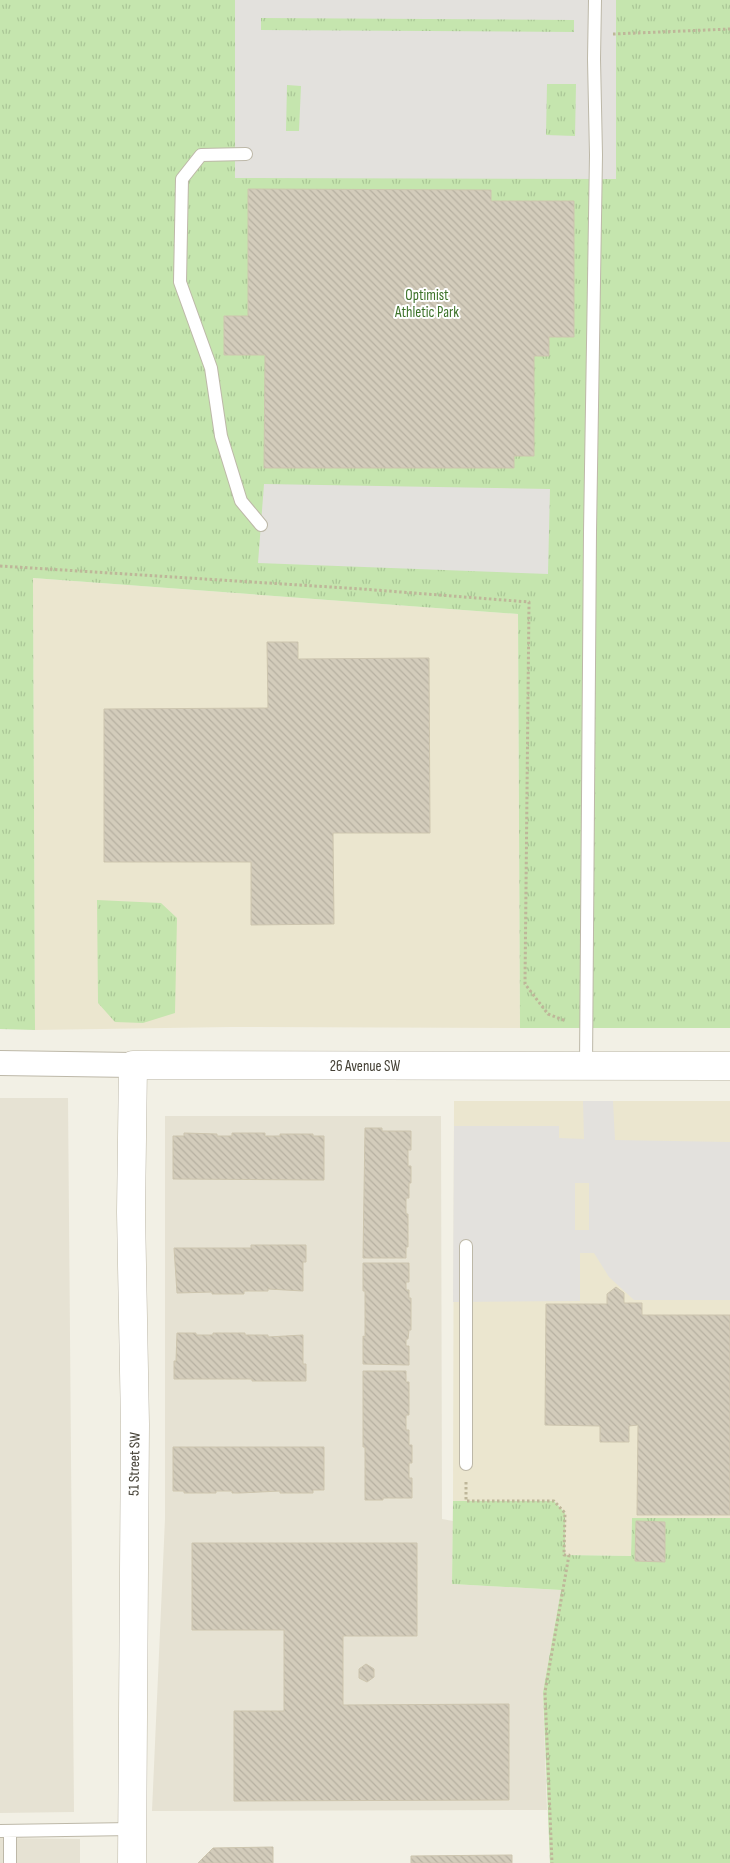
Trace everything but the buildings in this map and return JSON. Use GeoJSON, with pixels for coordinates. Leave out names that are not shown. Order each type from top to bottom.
{"type":"FeatureCollection","features":[{"type":"Feature","properties":{"kind":"street","name":"26 Avenue SW"},"geometry":{"type":"LineString","coordinates":[[0,1063],[730,1066]]}},
{"type":"Feature","properties":{"kind":"street","name":"51 Street SW"},"geometry":{"type":"LineString","coordinates":[[132,1863],[135,1424],[131,1212],[133,1065]]}},
{"type":"Feature","properties":{"kind":"lane"},"geometry":{"type":"LineString","coordinates":[[586,1066],[596,155],[595,0]]}},
{"type":"Feature","properties":{"kind":"lane"},"geometry":{"type":"LineString","coordinates":[[246,154],[201,155],[182,179],[180,282],[211,368],[220,436],[241,501],[261,525]]}},
{"type":"Feature","properties":{"kind":"lane"},"geometry":{"type":"LineString","coordinates":[[466,1246],[466,1464]]}},
{"type":"Feature","properties":{"kind":"lane"},"geometry":{"type":"LineString","coordinates":[[10,1863],[5,1831],[132,1829]]}},
{"type":"Feature","properties":{"kind":"path"},"geometry":{"type":"LineString","coordinates":[[595,35],[730,29]]}},
{"type":"Feature","properties":{"kind":"path"},"geometry":{"type":"LineString","coordinates":[[0,566],[362,589],[529,602],[525,984],[548,1014],[586,1028]]}},
{"type":"Feature","properties":{"kind":"path"},"geometry":{"type":"LineString","coordinates":[[466,1464],[466,1501],[554,1501],[565,1513],[564,1555],[569,1555],[545,1692],[552,1863]]}},
{"type":"Feature","properties":{"kind":"shaded area"},"geometry":{"type":"Polygon","coordinates":[[[235,0],[616,0],[616,179],[235,178],[235,0]],[[261,18],[261,30],[574,32],[574,20],[261,18]],[[547,84],[546,135],[575,136],[576,84],[547,84]],[[287,85],[286,131],[299,131],[301,86],[287,85]]]}},
{"type":"Feature","properties":{"kind":"shaded area"},"geometry":{"type":"Polygon","coordinates":[[[264,484],[550,489],[548,574],[258,563],[264,484]]]}},
{"type":"Feature","properties":{"kind":"shaded area"},"geometry":{"type":"Polygon","coordinates":[[[33,578],[518,614],[520,1028],[231,1027],[35,1030],[33,578]],[[268,642],[268,708],[104,709],[104,862],[251,862],[251,925],[333,924],[333,833],[430,833],[429,658],[298,659],[298,642],[268,642]]]}},
{"type":"Feature","properties":{"kind":"shaded area"},"geometry":{"type":"Polygon","coordinates":[[[0,1098],[68,1098],[74,1812],[0,1813],[0,1098]]]}},
{"type":"Feature","properties":{"kind":"shaded area"},"geometry":{"type":"Polygon","coordinates":[[[454,1101],[730,1101],[730,1518],[632,1518],[631,1556],[564,1555],[565,1513],[554,1501],[453,1501],[454,1101]]]}},
{"type":"Feature","properties":{"kind":"shaded area"},"geometry":{"type":"Polygon","coordinates":[[[583,1101],[613,1101],[615,1140],[730,1142],[730,1300],[634,1300],[609,1277],[594,1253],[580,1253],[580,1301],[453,1302],[454,1126],[559,1126],[559,1138],[584,1139],[583,1101]],[[575,1183],[575,1230],[589,1230],[589,1183],[575,1183]]]}},
{"type":"Feature","properties":{"kind":"shaded area"},"geometry":{"type":"Polygon","coordinates":[[[165,1116],[441,1116],[442,1519],[453,1521],[452,1584],[561,1590],[543,1692],[547,1810],[152,1811],[165,1519],[165,1116]]]}},
{"type":"Feature","properties":{"kind":"shaded area"},"geometry":{"type":"Polygon","coordinates":[[[0,1838],[80,1839],[80,1863],[0,1863],[0,1838]]]}},
{"type":"Feature","properties":{"kind":"green space","name":"Optimist Athletic Park"},"geometry":{"type":"Polygon","coordinates":[[[0,0],[730,0],[730,1028],[520,1028],[518,614],[33,578],[35,1030],[0,1029],[0,0]]]}},
{"type":"Feature","properties":{"kind":"green space"},"geometry":{"type":"Polygon","coordinates":[[[97,900],[161,903],[177,918],[175,1013],[143,1023],[115,1022],[98,1003],[97,900]]]}},
{"type":"Feature","properties":{"kind":"green space"},"geometry":{"type":"Polygon","coordinates":[[[453,1501],[554,1501],[565,1513],[565,1555],[631,1556],[632,1518],[730,1518],[730,1863],[550,1863],[543,1692],[561,1590],[452,1584],[453,1501]]]}}]}
